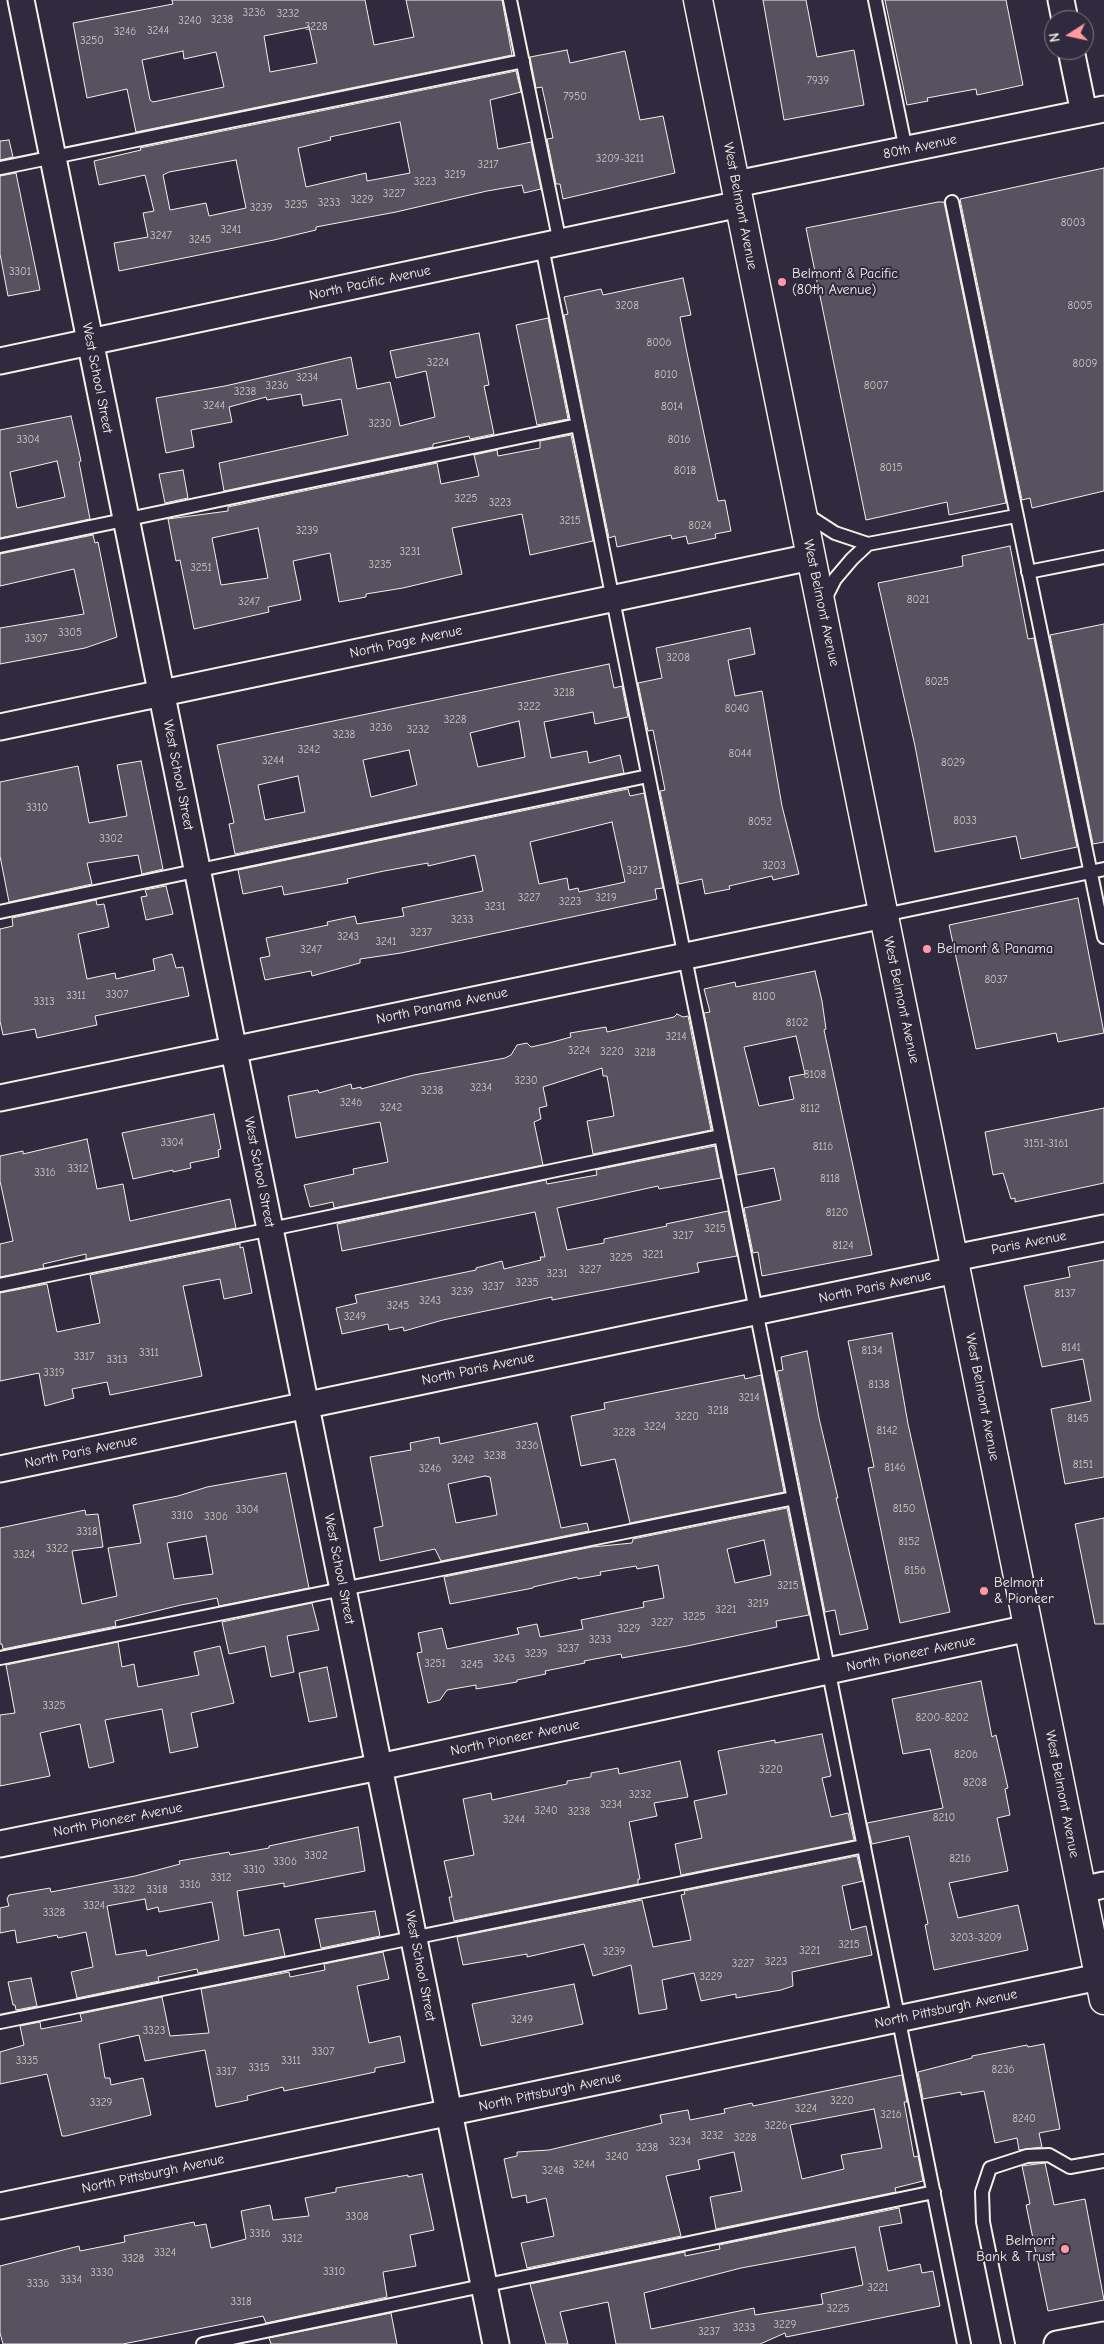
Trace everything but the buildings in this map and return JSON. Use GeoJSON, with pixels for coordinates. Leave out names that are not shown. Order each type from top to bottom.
{"type":"FeatureCollection","features":[{"type":"Feature","properties":{"kind":"main road","name":"West Belmont Avenue"},"geometry":{"type":"LineString","coordinates":[[698,0],[1029,1628],[1093,1888],[1102,1988]]}},
{"type":"Feature","properties":{"kind":"street","name":"West School Street"},"geometry":{"type":"LineString","coordinates":[[21,0],[496,2344]]}},
{"type":"Feature","properties":{"kind":"street"},"geometry":{"type":"LineString","coordinates":[[1075,60],[1094,111]]}},
{"type":"Feature","properties":{"kind":"street","name":"80th Avenue"},"geometry":{"type":"LineString","coordinates":[[738,194],[906,150],[1094,111]]}},
{"type":"Feature","properties":{"kind":"street","name":"North Pacific Avenue"},"geometry":{"type":"LineString","coordinates":[[0,361],[551,245],[738,194]]}},
{"type":"Feature","properties":{"kind":"street","name":"North Page Avenue"},"geometry":{"type":"LineString","coordinates":[[0,727],[811,557]]}},
{"type":"Feature","properties":{"kind":"street","name":"North Panama Avenue"},"geometry":{"type":"LineString","coordinates":[[0,1098],[884,915]]}},
{"type":"Feature","properties":{"kind":"street","name":"Paris Avenue"},"geometry":{"type":"LineString","coordinates":[[955,1264],[1104,1228]]}},
{"type":"Feature","properties":{"kind":"street","name":"North Paris Avenue"},"geometry":{"type":"LineString","coordinates":[[0,1469],[756,1312],[955,1264]]}},
{"type":"Feature","properties":{"kind":"street","name":"North Pioneer Avenue"},"geometry":{"type":"LineString","coordinates":[[0,1844],[379,1767],[1029,1628]]}},
{"type":"Feature","properties":{"kind":"street","name":"North Pittsburgh Avenue"},"geometry":{"type":"LineString","coordinates":[[0,2206],[899,2020],[1102,1988]]}},
{"type":"Feature","properties":{"kind":"street"},"geometry":{"type":"LineString","coordinates":[[1057,2344],[1104,2335]]}},
{"type":"Feature","properties":{"kind":"lane"},"geometry":{"type":"LineString","coordinates":[[510,0],[523,61],[578,425],[964,2344]]}},
{"type":"Feature","properties":{"kind":"lane"},"geometry":{"type":"LineString","coordinates":[[875,0],[906,150]]}},
{"type":"Feature","properties":{"kind":"lane"},"geometry":{"type":"LineString","coordinates":[[0,168],[523,61]]}},
{"type":"Feature","properties":{"kind":"lane"},"geometry":{"type":"LineString","coordinates":[[952,202],[1028,572],[1098,870],[1104,937]]}},
{"type":"Feature","properties":{"kind":"lane"},"geometry":{"type":"LineString","coordinates":[[0,546],[578,425]]}},
{"type":"Feature","properties":{"kind":"lane"},"geometry":{"type":"LineString","coordinates":[[802,512],[835,534],[868,544],[1016,516]]}},
{"type":"Feature","properties":{"kind":"lane"},"geometry":{"type":"LineString","coordinates":[[821,605],[835,579],[868,544]]}},
{"type":"Feature","properties":{"kind":"lane"},"geometry":{"type":"LineString","coordinates":[[1028,572],[1104,557]]}},
{"type":"Feature","properties":{"kind":"lane"},"geometry":{"type":"LineString","coordinates":[[0,912],[198,872],[648,776]]}},
{"type":"Feature","properties":{"kind":"lane"},"geometry":{"type":"LineString","coordinates":[[884,915],[1098,870]]}},
{"type":"Feature","properties":{"kind":"lane"},"geometry":{"type":"LineString","coordinates":[[0,1285],[721,1136]]}},
{"type":"Feature","properties":{"kind":"lane"},"geometry":{"type":"LineString","coordinates":[[0,1658],[343,1587],[794,1498]]}},
{"type":"Feature","properties":{"kind":"lane"},"geometry":{"type":"LineString","coordinates":[[0,2022],[864,1846]]}},
{"type":"Feature","properties":{"kind":"lane"},"geometry":{"type":"LineString","coordinates":[[1008,2344],[986,2235],[982,2192],[990,2168],[1027,2156],[1049,2155],[1070,2167],[1104,2161]]}},
{"type":"Feature","properties":{"kind":"lane"},"geometry":{"type":"LineString","coordinates":[[203,2344],[934,2192]]}},
{"type":"Feature","properties":{"kind":"place","name":"Belmont & Pacific (80th Avenue)"},"geometry":{"type":"Point","coordinates":[782,282]}},
{"type":"Feature","properties":{"kind":"place","name":"Belmont & Panama"},"geometry":{"type":"Point","coordinates":[927,949]}},
{"type":"Feature","properties":{"kind":"place","name":"Belmont & Pioneer"},"geometry":{"type":"Point","coordinates":[984,1591]}},
{"type":"Feature","properties":{"kind":"place","name":"Belmont Bank & Trust"},"geometry":{"type":"Point","coordinates":[1065,2249]}}]}
